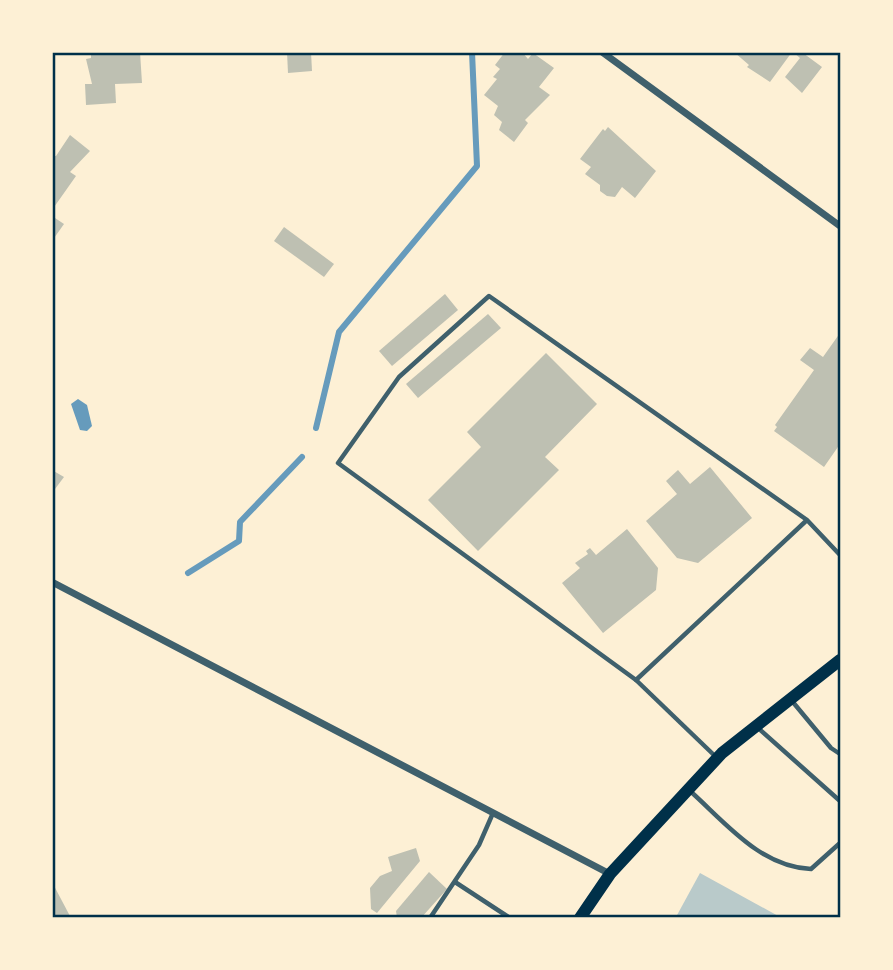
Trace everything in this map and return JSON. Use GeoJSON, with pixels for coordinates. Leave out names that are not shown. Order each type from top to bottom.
{"type":"FeatureCollection","features":[{"type":"Feature","properties":{"kind":"main road"},"geometry":{"type":"LineString","coordinates":[[580,918],[610,874],[718,758],[841,660]]}},
{"type":"Feature","properties":{"kind":"street"},"geometry":{"type":"LineString","coordinates":[[602,52],[841,226]]}},
{"type":"Feature","properties":{"kind":"street"},"geometry":{"type":"LineString","coordinates":[[52,582],[610,874]]}},
{"type":"Feature","properties":{"kind":"lane"},"geometry":{"type":"LineString","coordinates":[[718,758],[636,680],[338,463],[399,377],[489,296],[807,520],[841,555]]}},
{"type":"Feature","properties":{"kind":"lane"},"geometry":{"type":"LineString","coordinates":[[636,680],[807,520]]}},
{"type":"Feature","properties":{"kind":"lane"},"geometry":{"type":"LineString","coordinates":[[791,699],[831,748],[841,754]]}},
{"type":"Feature","properties":{"kind":"lane"},"geometry":{"type":"LineString","coordinates":[[756,726],[841,801]]}},
{"type":"Feature","properties":{"kind":"lane"},"geometry":{"type":"LineString","coordinates":[[689,789],[767,859],[792,868],[811,869],[841,843]]}},
{"type":"Feature","properties":{"kind":"lane"},"geometry":{"type":"LineString","coordinates":[[430,918],[479,845],[493,813]]}},
{"type":"Feature","properties":{"kind":"lane"},"geometry":{"type":"LineString","coordinates":[[455,882],[510,918]]}},
{"type":"Feature","properties":{"kind":"shaded area"},"geometry":{"type":"Polygon","coordinates":[[[700,873],[780,917],[676,917],[700,873]]]}},
{"type":"Feature","properties":{"kind":"water"},"geometry":{"type":"Polygon","coordinates":[[[78,399],[87,405],[92,426],[87,431],[80,430],[71,404],[78,399]]]}},
{"type":"Feature","properties":{"kind":"building"},"geometry":{"type":"Polygon","coordinates":[[[91,52],[140,52],[142,83],[115,84],[116,103],[86,105],[85,84],[92,84],[86,59],[91,58],[91,52]]]}},
{"type":"Feature","properties":{"kind":"building"},"geometry":{"type":"Polygon","coordinates":[[[287,52],[311,52],[312,71],[288,73],[287,52]]]}},
{"type":"Feature","properties":{"kind":"building"},"geometry":{"type":"Polygon","coordinates":[[[505,52],[522,52],[528,59],[533,53],[554,68],[539,87],[550,95],[525,120],[528,123],[514,142],[499,130],[502,122],[494,115],[498,106],[484,95],[497,79],[493,77],[500,69],[495,65],[505,52]]]}},
{"type":"Feature","properties":{"kind":"building"},"geometry":{"type":"Polygon","coordinates":[[[734,52],[792,52],[770,82],[747,67],[749,65],[734,52]]]}},
{"type":"Feature","properties":{"kind":"building"},"geometry":{"type":"Polygon","coordinates":[[[793,52],[803,53],[822,67],[802,93],[785,77],[800,58],[793,52]]]}},
{"type":"Feature","properties":{"kind":"building"},"geometry":{"type":"Polygon","coordinates":[[[608,127],[656,171],[635,198],[622,187],[615,197],[607,196],[600,191],[600,185],[585,174],[591,167],[580,159],[603,129],[605,131],[608,127]]]}},
{"type":"Feature","properties":{"kind":"building"},"geometry":{"type":"Polygon","coordinates":[[[70,135],[90,151],[70,172],[76,176],[52,210],[52,156],[56,156],[70,135]]]}},
{"type":"Feature","properties":{"kind":"building"},"geometry":{"type":"Polygon","coordinates":[[[52,216],[64,224],[52,241],[52,216]]]}},
{"type":"Feature","properties":{"kind":"building"},"geometry":{"type":"Polygon","coordinates":[[[284,227],[334,264],[324,277],[274,241],[284,227]]]}},
{"type":"Feature","properties":{"kind":"building"},"geometry":{"type":"Polygon","coordinates":[[[445,294],[458,310],[392,366],[379,351],[445,294]]]}},
{"type":"Feature","properties":{"kind":"building"},"geometry":{"type":"Polygon","coordinates":[[[488,314],[501,328],[418,398],[406,384],[488,314]]]}},
{"type":"Feature","properties":{"kind":"building"},"geometry":{"type":"Polygon","coordinates":[[[840,333],[840,444],[824,467],[774,431],[777,427],[775,425],[814,370],[800,360],[810,348],[823,357],[840,333]]]}},
{"type":"Feature","properties":{"kind":"building"},"geometry":{"type":"Polygon","coordinates":[[[546,353],[597,404],[545,457],[559,470],[478,551],[428,500],[481,447],[467,432],[546,353]]]}},
{"type":"Feature","properties":{"kind":"building"},"geometry":{"type":"Polygon","coordinates":[[[710,467],[752,518],[698,563],[677,558],[646,521],[677,494],[666,481],[678,470],[690,484],[710,467]]]}},
{"type":"Feature","properties":{"kind":"building"},"geometry":{"type":"Polygon","coordinates":[[[52,470],[64,477],[52,493],[52,470]]]}},
{"type":"Feature","properties":{"kind":"building"},"geometry":{"type":"Polygon","coordinates":[[[627,529],[658,568],[656,590],[603,633],[562,583],[580,568],[575,563],[588,554],[586,551],[590,548],[596,555],[627,529]]]}},
{"type":"Feature","properties":{"kind":"building"},"geometry":{"type":"Polygon","coordinates":[[[416,848],[420,861],[377,913],[371,909],[370,888],[380,876],[392,871],[388,857],[416,848]]]}},
{"type":"Feature","properties":{"kind":"building"},"geometry":{"type":"Polygon","coordinates":[[[429,872],[447,889],[421,918],[397,918],[396,911],[429,872]]]}},
{"type":"Feature","properties":{"kind":"building"},"geometry":{"type":"Polygon","coordinates":[[[52,882],[71,918],[52,918],[52,882]]]}},
{"type":"Feature","properties":{"kind":"waterway"},"geometry":{"type":"LineString","coordinates":[[316,428],[339,332],[477,166],[472,52]]}},
{"type":"Feature","properties":{"kind":"waterway"},"geometry":{"type":"LineString","coordinates":[[188,573],[239,541],[240,522],[302,457]]}}]}
